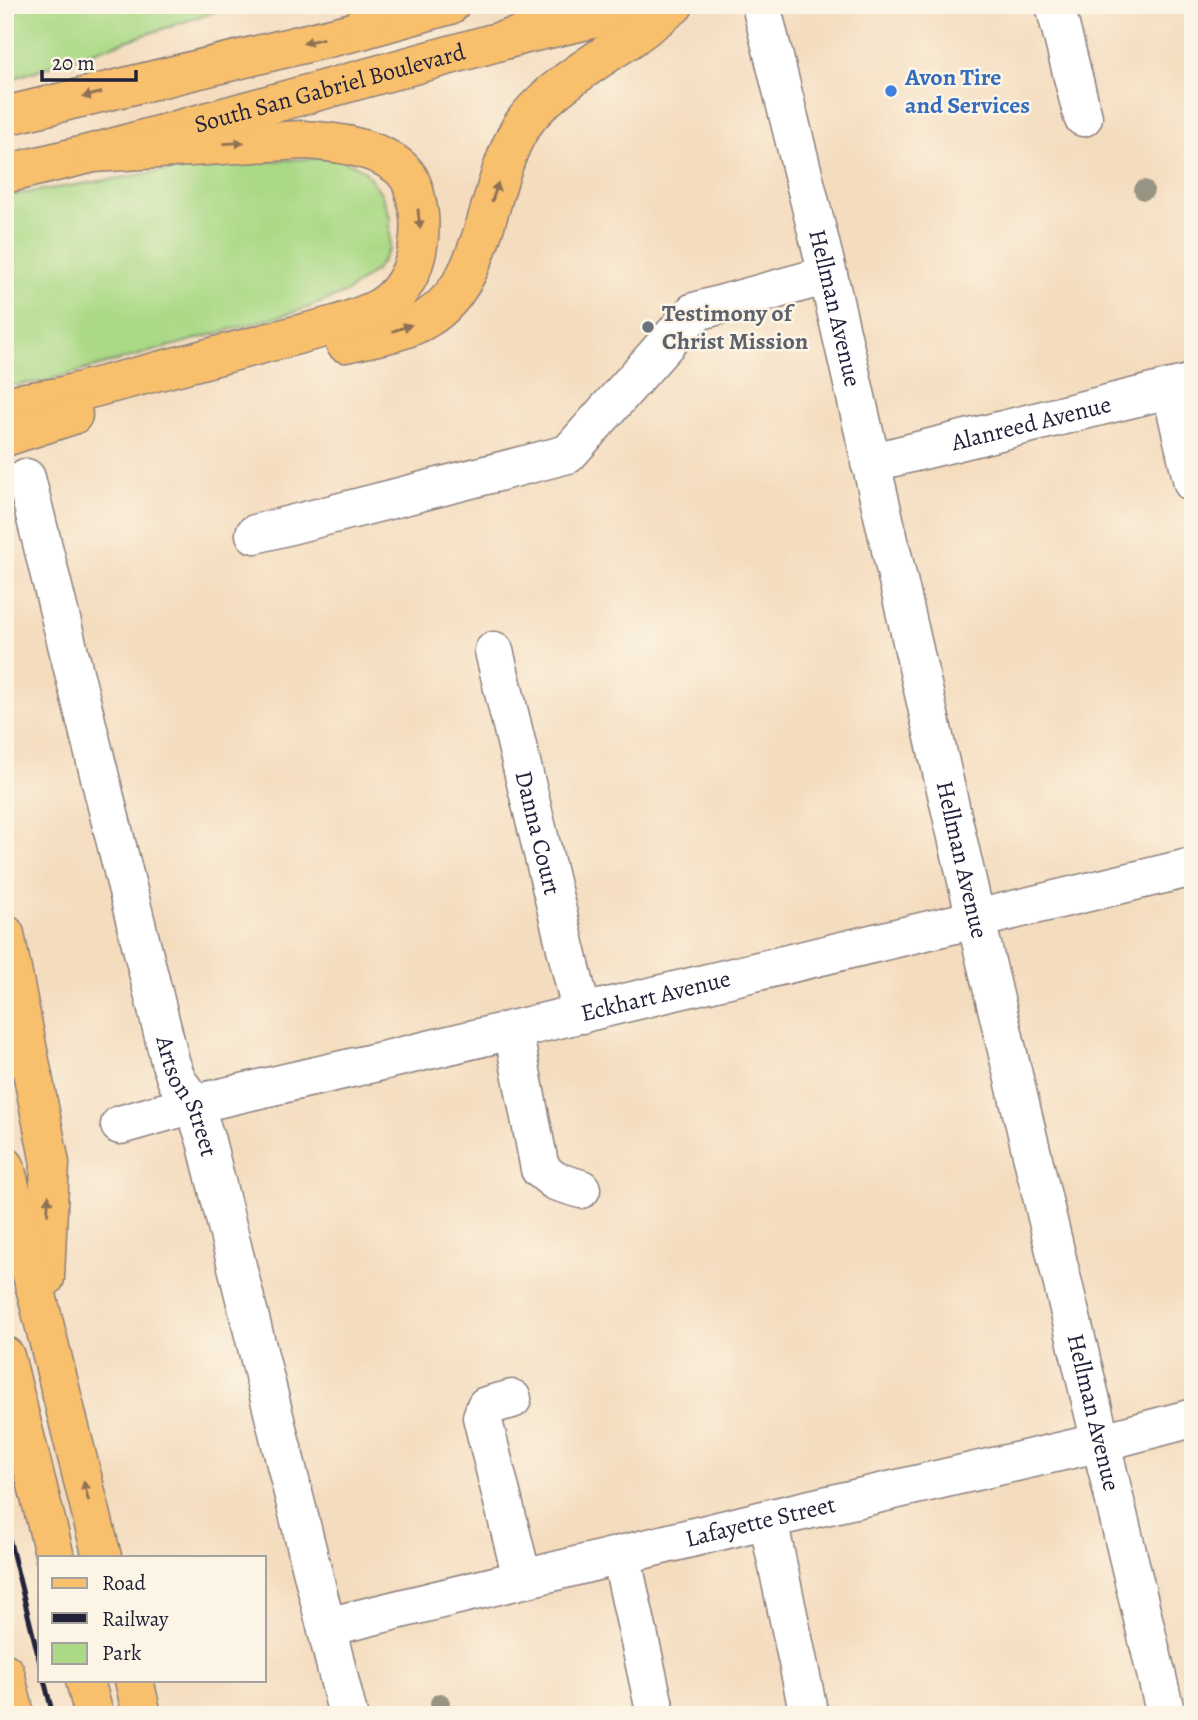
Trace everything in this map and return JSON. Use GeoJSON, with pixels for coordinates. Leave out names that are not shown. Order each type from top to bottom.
{"type":"FeatureCollection","features":[{"type":"Feature","properties":{"kind":"main road","name":"South San Gabriel Boulevard"},"geometry":{"type":"LineString","coordinates":[[5,116],[367,18],[450,5]]}},
{"type":"Feature","properties":{"kind":"main road","name":"South San Gabriel Boulevard"},"geometry":{"type":"LineString","coordinates":[[5,174],[93,153],[526,34],[654,5]]}},
{"type":"Feature","properties":{"kind":"main road"},"geometry":{"type":"LineString","coordinates":[[5,436],[39,424],[425,320],[448,303],[466,280],[518,131],[541,105],[573,78],[674,5]]}},
{"type":"Feature","properties":{"kind":"main road"},"geometry":{"type":"LineString","coordinates":[[5,405],[59,397],[339,324],[380,307],[402,287],[416,261],[421,233],[417,203],[407,175],[387,160],[361,148],[332,141],[302,140],[93,153]]}},
{"type":"Feature","properties":{"kind":"main road"},"geometry":{"type":"LineString","coordinates":[[5,934],[50,1163],[43,1322]]}},
{"type":"Feature","properties":{"kind":"main road"},"geometry":{"type":"LineString","coordinates":[[5,1166],[102,1556]]}},
{"type":"Feature","properties":{"kind":"main road"},"geometry":{"type":"LineString","coordinates":[[5,1356],[55,1556]]}},
{"type":"Feature","properties":{"kind":"main road"},"geometry":{"type":"LineString","coordinates":[[5,1673],[15,1715]]}},
{"type":"Feature","properties":{"kind":"main road"},"geometry":{"type":"LineString","coordinates":[[86,1682],[94,1715]]}},
{"type":"Feature","properties":{"kind":"main road"},"geometry":{"type":"LineString","coordinates":[[134,1682],[142,1715]]}},
{"type":"Feature","properties":{"kind":"street","name":"Hellman Avenue"},"geometry":{"type":"LineString","coordinates":[[761,5],[828,275],[976,920],[1163,1703]]}},
{"type":"Feature","properties":{"kind":"street"},"geometry":{"type":"LineString","coordinates":[[1055,5],[1083,117]]}},
{"type":"Feature","properties":{"kind":"street"},"geometry":{"type":"LineString","coordinates":[[255,534],[568,454],[694,312],[828,275]]}},
{"type":"Feature","properties":{"kind":"street"},"geometry":{"type":"LineString","coordinates":[[1182,385],[1193,483]]}},
{"type":"Feature","properties":{"kind":"street","name":"Alanreed Avenue"},"geometry":{"type":"LineString","coordinates":[[870,463],[1182,385]]}},
{"type":"Feature","properties":{"kind":"street","name":"Artson Street"},"geometry":{"type":"LineString","coordinates":[[26,478],[170,1061],[177,1081],[194,1104],[206,1141],[348,1715]]}},
{"type":"Feature","properties":{"kind":"street","name":"Danna Court"},"geometry":{"type":"LineString","coordinates":[[494,651],[582,1014]]}},
{"type":"Feature","properties":{"kind":"street","name":"Eckhart Avenue"},"geometry":{"type":"LineString","coordinates":[[120,1125],[194,1104],[1193,867]]}},
{"type":"Feature","properties":{"kind":"street"},"geometry":{"type":"LineString","coordinates":[[513,1030],[540,1168],[555,1181],[581,1189]]}},
{"type":"Feature","properties":{"kind":"street"},"geometry":{"type":"LineString","coordinates":[[512,1399],[486,1406],[482,1417],[522,1578]]}},
{"type":"Feature","properties":{"kind":"street","name":"Lafayette Street"},"geometry":{"type":"LineString","coordinates":[[327,1628],[522,1578],[1102,1442],[1193,1418]]}},
{"type":"Feature","properties":{"kind":"street"},"geometry":{"type":"LineString","coordinates":[[768,1519],[808,1715]]}},
{"type":"Feature","properties":{"kind":"street"},"geometry":{"type":"LineString","coordinates":[[621,1555],[656,1715]]}},
{"type":"Feature","properties":{"kind":"green space"},"geometry":{"type":"Polygon","coordinates":[[[5,5],[235,5],[5,81],[5,5]]]}},
{"type":"Feature","properties":{"kind":"green space"},"geometry":{"type":"Polygon","coordinates":[[[338,157],[364,170],[381,193],[390,217],[390,248],[376,270],[347,292],[305,309],[41,382],[5,386],[5,196],[203,165],[338,157]]]}},
{"type":"Feature","properties":{"kind":"waterway"},"geometry":{"type":"LineString","coordinates":[[1185,1715],[1193,1710]]}},
{"type":"Feature","properties":{"kind":"railway"},"geometry":{"type":"LineString","coordinates":[[5,1522],[38,1655]]}},
{"type":"Feature","properties":{"kind":"railway"},"geometry":{"type":"LineString","coordinates":[[45,1682],[53,1715]]}},
{"type":"Feature","properties":{"kind":"place","name":"Avon Tire and Services"},"geometry":{"type":"Point","coordinates":[891,91]}},
{"type":"Feature","properties":{"kind":"place","name":"Testimony of Christ Mission"},"geometry":{"type":"Point","coordinates":[648,327]}}]}
